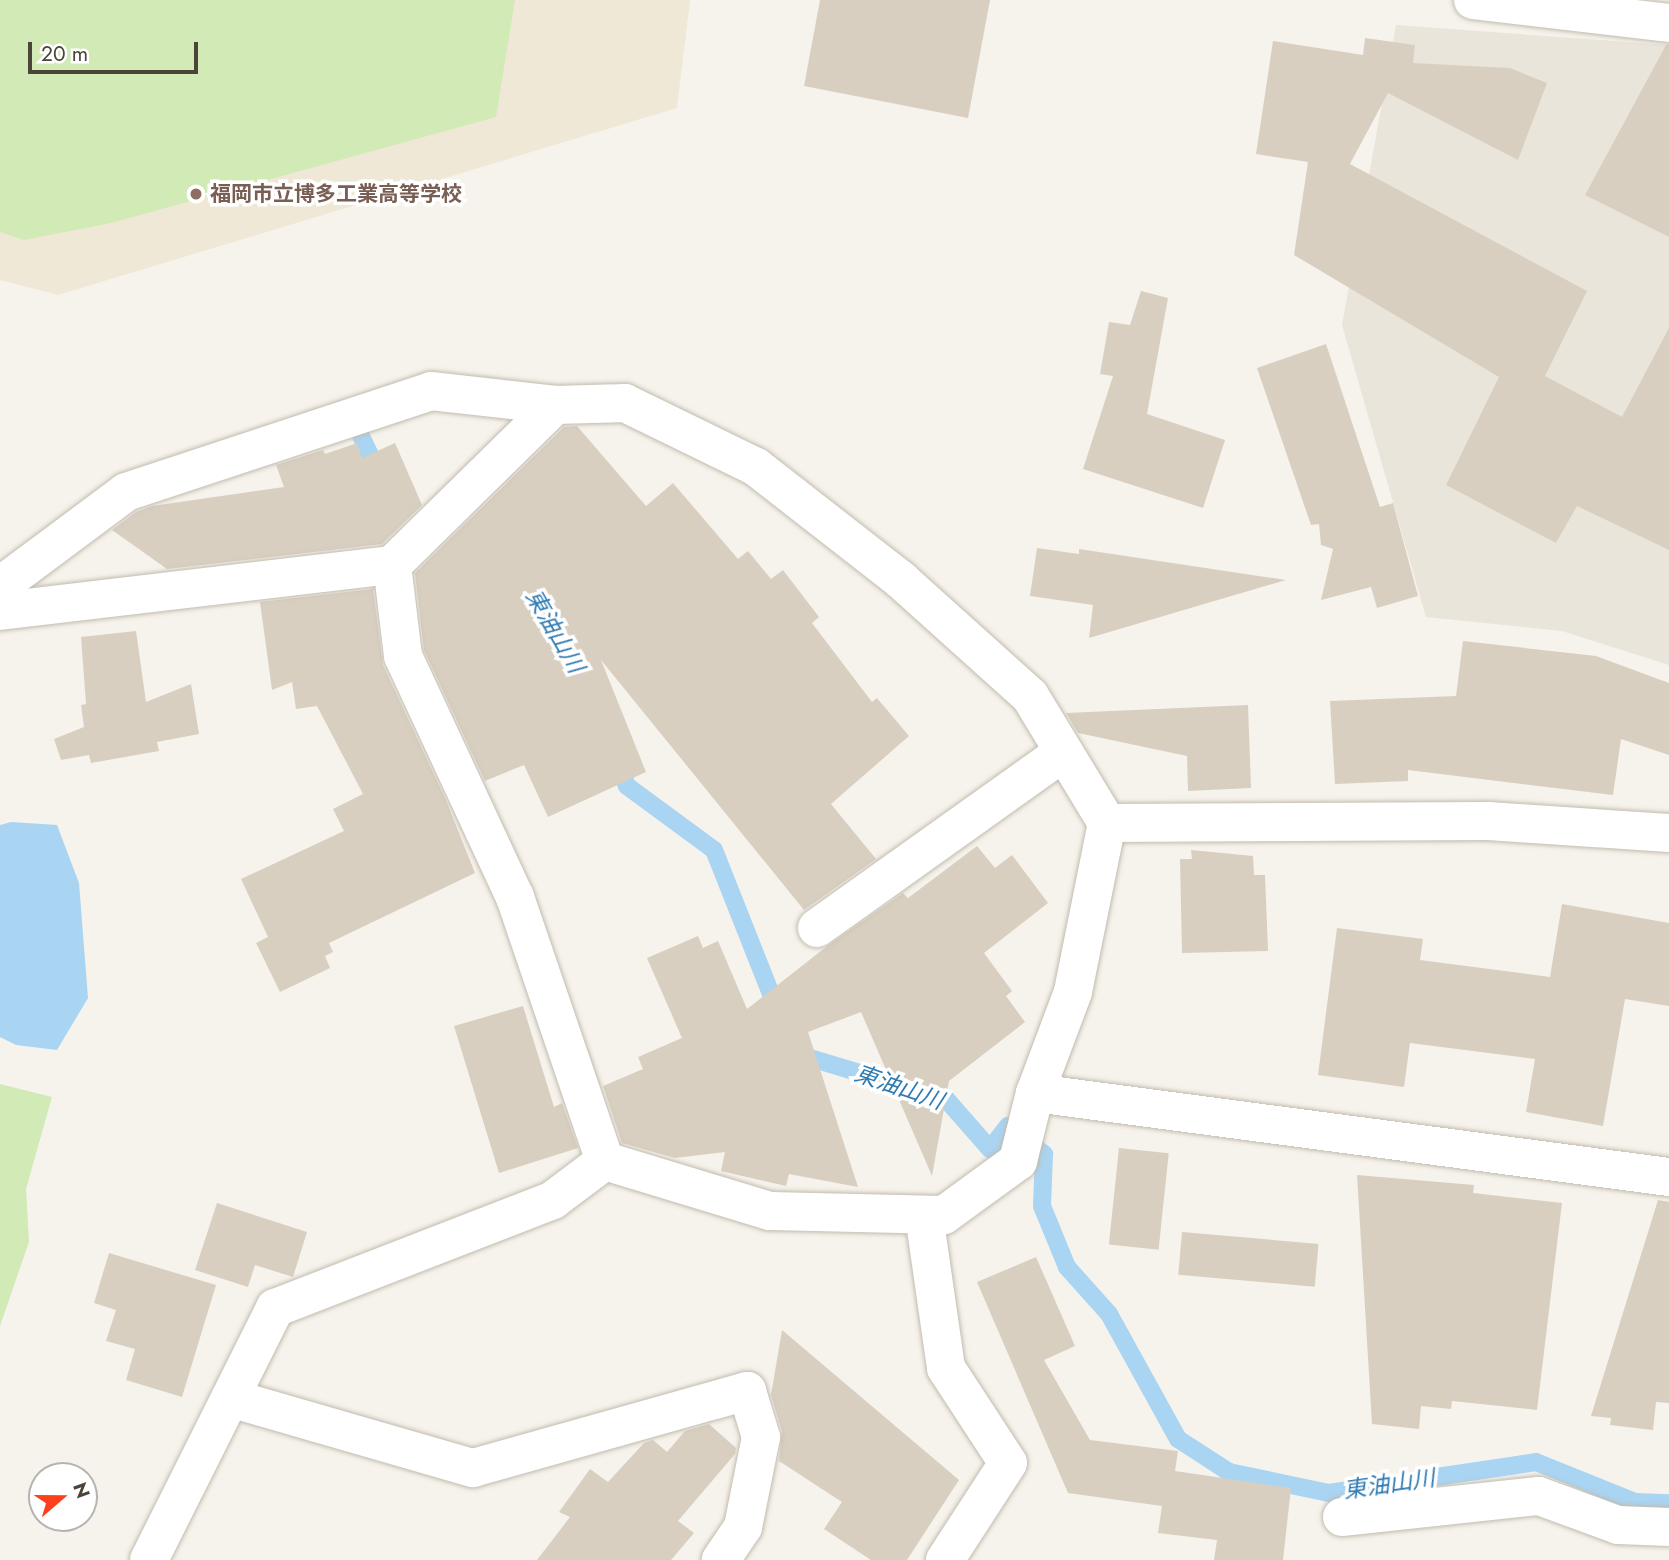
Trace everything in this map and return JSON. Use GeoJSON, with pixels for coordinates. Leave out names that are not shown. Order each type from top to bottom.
{"type":"FeatureCollection","features":[{"type":"Feature","properties":{"kind":"street"},"geometry":{"type":"LineString","coordinates":[[1473,0],[1669,23]]}},
{"type":"Feature","properties":{"kind":"street"},"geometry":{"type":"LineString","coordinates":[[0,586],[126,492],[431,391],[555,405],[625,403],[756,467],[901,580],[1030,696],[1107,823],[1073,992],[1035,1093],[1018,1161],[944,1215],[769,1211],[605,1161]]}},
{"type":"Feature","properties":{"kind":"street"},"geometry":{"type":"LineString","coordinates":[[0,611],[398,560],[555,405]]}},
{"type":"Feature","properties":{"kind":"street"},"geometry":{"type":"LineString","coordinates":[[398,560],[402,656],[515,897],[605,1161]]}},
{"type":"Feature","properties":{"kind":"street"},"geometry":{"type":"LineString","coordinates":[[817,928],[1064,752]]}},
{"type":"Feature","properties":{"kind":"street"},"geometry":{"type":"LineString","coordinates":[[1107,823],[1488,821],[1669,833]]}},
{"type":"Feature","properties":{"kind":"street"},"geometry":{"type":"LineString","coordinates":[[1035,1093],[1669,1177]]}},
{"type":"Feature","properties":{"kind":"street"},"geometry":{"type":"LineString","coordinates":[[149,1560],[275,1308],[552,1200],[605,1161]]}},
{"type":"Feature","properties":{"kind":"street"},"geometry":{"type":"LineString","coordinates":[[924,1215],[947,1368],[1008,1463],[945,1560]]}},
{"type":"Feature","properties":{"kind":"street"},"geometry":{"type":"LineString","coordinates":[[230,1398],[473,1468],[747,1391],[761,1437],[743,1527],[721,1560]]}},
{"type":"Feature","properties":{"kind":"street"},"geometry":{"type":"LineString","coordinates":[[1342,1517],[1539,1496],[1618,1524],[1669,1527]]}},
{"type":"Feature","properties":{"kind":"shaded area","name":"福岡市立博多工業高等学校"},"geometry":{"type":"Polygon","coordinates":[[[0,0],[690,0],[677,108],[58,295],[0,280],[0,0]]]}},
{"type":"Feature","properties":{"kind":"shaded area"},"geometry":{"type":"Polygon","coordinates":[[[1396,25],[1669,45],[1669,665],[1562,631],[1426,617],[1342,325],[1396,25]]]}},
{"type":"Feature","properties":{"kind":"green space","name":"福岡市立博多工業高等学校"},"geometry":{"type":"Polygon","coordinates":[[[0,0],[515,0],[496,117],[111,223],[24,240],[0,232],[0,0]]]}},
{"type":"Feature","properties":{"kind":"green space"},"geometry":{"type":"Polygon","coordinates":[[[0,1084],[52,1097],[26,1189],[29,1242],[0,1326],[0,1084]]]}},
{"type":"Feature","properties":{"kind":"water"},"geometry":{"type":"Polygon","coordinates":[[[11,822],[57,825],[79,883],[88,998],[57,1050],[16,1045],[0,1037],[0,825],[11,822]]]}},
{"type":"Feature","properties":{"kind":"building"},"geometry":{"type":"Polygon","coordinates":[[[820,0],[990,0],[968,118],[804,86],[820,0]]]}},
{"type":"Feature","properties":{"kind":"building"},"geometry":{"type":"Polygon","coordinates":[[[1365,38],[1415,45],[1413,63],[1510,68],[1547,83],[1518,160],[1388,93],[1350,164],[1587,291],[1545,376],[1622,417],[1669,328],[1669,550],[1577,506],[1556,543],[1446,485],[1499,377],[1294,255],[1308,162],[1256,154],[1273,41],[1363,55],[1365,38]]]}},
{"type":"Feature","properties":{"kind":"building"},"geometry":{"type":"Polygon","coordinates":[[[1669,44],[1669,237],[1585,195],[1666,45],[1669,44]]]}},
{"type":"Feature","properties":{"kind":"building"},"geometry":{"type":"Polygon","coordinates":[[[1141,291],[1168,298],[1147,414],[1225,440],[1203,508],[1083,469],[1113,376],[1100,374],[1109,322],[1130,325],[1141,291]]]}},
{"type":"Feature","properties":{"kind":"building"},"geometry":{"type":"Polygon","coordinates":[[[1326,344],[1380,507],[1393,503],[1418,596],[1377,608],[1371,587],[1321,600],[1333,549],[1321,545],[1319,524],[1311,525],[1257,368],[1326,344]]]}},
{"type":"Feature","properties":{"kind":"building"},"geometry":{"type":"Polygon","coordinates":[[[577,426],[646,506],[673,483],[738,559],[748,551],[771,579],[783,570],[819,617],[812,623],[872,702],[877,698],[909,736],[831,804],[876,859],[804,910],[601,660],[646,772],[548,817],[524,765],[485,781],[424,650],[415,573],[564,427],[577,426]]]}},
{"type":"Feature","properties":{"kind":"building"},"geometry":{"type":"Polygon","coordinates":[[[357,443],[362,458],[395,443],[422,505],[382,544],[167,569],[112,530],[136,512],[152,506],[284,487],[276,465],[323,450],[325,454],[357,443]]]}},
{"type":"Feature","properties":{"kind":"building"},"geometry":{"type":"Polygon","coordinates":[[[1037,548],[1079,554],[1079,549],[1286,580],[1089,638],[1093,605],[1030,596],[1037,548]]]}},
{"type":"Feature","properties":{"kind":"building"},"geometry":{"type":"Polygon","coordinates":[[[373,589],[383,665],[445,798],[475,873],[329,943],[333,952],[325,956],[330,968],[280,992],[256,943],[268,937],[241,879],[344,831],[333,809],[363,794],[317,706],[296,709],[292,682],[272,690],[260,602],[373,589]]]}},
{"type":"Feature","properties":{"kind":"building"},"geometry":{"type":"Polygon","coordinates":[[[136,631],[146,702],[191,684],[199,734],[157,742],[159,751],[91,763],[89,755],[61,760],[54,739],[84,727],[81,705],[86,704],[81,637],[136,631]]]}},
{"type":"Feature","properties":{"kind":"building"},"geometry":{"type":"Polygon","coordinates":[[[1463,641],[1596,656],[1669,683],[1669,755],[1621,739],[1613,795],[1408,770],[1408,781],[1335,784],[1330,701],[1456,696],[1463,641]]]}},
{"type":"Feature","properties":{"kind":"building"},"geometry":{"type":"Polygon","coordinates":[[[1248,705],[1251,788],[1188,791],[1187,756],[1078,733],[1066,713],[1248,705]]]}},
{"type":"Feature","properties":{"kind":"building"},"geometry":{"type":"Polygon","coordinates":[[[977,846],[995,868],[1012,855],[1048,903],[984,953],[1012,991],[1006,996],[1025,1022],[949,1081],[932,1176],[861,1012],[808,1032],[858,1187],[789,1174],[786,1186],[721,1171],[725,1152],[675,1158],[622,1143],[603,1086],[643,1069],[638,1057],[682,1038],[647,958],[698,936],[703,948],[718,941],[747,1009],[826,947],[903,893],[908,898],[977,846]]]}},
{"type":"Feature","properties":{"kind":"building"},"geometry":{"type":"Polygon","coordinates":[[[1191,850],[1253,856],[1254,875],[1265,875],[1268,951],[1182,953],[1180,859],[1192,859],[1191,850]]]}},
{"type":"Feature","properties":{"kind":"building"},"geometry":{"type":"Polygon","coordinates":[[[1562,904],[1669,923],[1669,1006],[1625,999],[1603,1126],[1526,1112],[1535,1059],[1410,1043],[1404,1087],[1318,1075],[1337,928],[1423,939],[1420,960],[1550,977],[1562,904]]]}},
{"type":"Feature","properties":{"kind":"building"},"geometry":{"type":"Polygon","coordinates":[[[523,1006],[554,1107],[562,1103],[578,1148],[499,1173],[454,1026],[523,1006]]]}},
{"type":"Feature","properties":{"kind":"building"},"geometry":{"type":"Polygon","coordinates":[[[1119,1148],[1169,1153],[1159,1250],[1109,1244],[1119,1148]]]}},
{"type":"Feature","properties":{"kind":"building"},"geometry":{"type":"Polygon","coordinates":[[[1357,1175],[1474,1185],[1473,1193],[1562,1203],[1537,1410],[1452,1401],[1451,1409],[1421,1406],[1419,1429],[1372,1424],[1357,1175]]]}},
{"type":"Feature","properties":{"kind":"building"},"geometry":{"type":"Polygon","coordinates":[[[1658,1200],[1669,1202],[1669,1403],[1656,1402],[1653,1430],[1610,1425],[1611,1418],[1591,1416],[1658,1200]]]}},
{"type":"Feature","properties":{"kind":"building"},"geometry":{"type":"Polygon","coordinates":[[[217,1203],[307,1232],[293,1277],[255,1265],[248,1287],[195,1270],[217,1203]]]}},
{"type":"Feature","properties":{"kind":"building"},"geometry":{"type":"Polygon","coordinates":[[[1182,1232],[1318,1244],[1315,1287],[1178,1275],[1182,1232]]]}},
{"type":"Feature","properties":{"kind":"building"},"geometry":{"type":"Polygon","coordinates":[[[109,1253],[216,1285],[182,1397],[126,1380],[135,1349],[106,1341],[116,1310],[94,1303],[109,1253]]]}},
{"type":"Feature","properties":{"kind":"building"},"geometry":{"type":"Polygon","coordinates":[[[1036,1257],[1075,1346],[1044,1360],[1090,1440],[1178,1451],[1175,1471],[1291,1488],[1283,1560],[1214,1560],[1217,1540],[1158,1533],[1162,1506],[1068,1493],[977,1282],[1036,1257]]]}},
{"type":"Feature","properties":{"kind":"building"},"geometry":{"type":"Polygon","coordinates":[[[782,1330],[959,1480],[907,1560],[871,1560],[824,1529],[842,1502],[779,1461],[782,1431],[771,1395],[782,1330]]]}},
{"type":"Feature","properties":{"kind":"building"},"geometry":{"type":"Polygon","coordinates":[[[709,1424],[736,1448],[735,1454],[678,1521],[694,1533],[671,1560],[537,1560],[570,1517],[559,1512],[590,1469],[608,1482],[644,1443],[653,1440],[667,1452],[685,1431],[709,1424]]]}},
{"type":"Feature","properties":{"kind":"waterway","name":"東油山川"},"geometry":{"type":"LineString","coordinates":[[361,436],[379,474]]}},
{"type":"Feature","properties":{"kind":"waterway","name":"東油山川"},"geometry":{"type":"LineString","coordinates":[[617,760],[627,786],[714,850],[779,1014]]}},
{"type":"Feature","properties":{"kind":"waterway","name":"東油山川"},"geometry":{"type":"LineString","coordinates":[[797,1054],[946,1099],[990,1149],[1008,1126],[1044,1154],[1042,1206],[1067,1267],[1109,1314],[1178,1439],[1229,1472],[1329,1493],[1536,1462],[1635,1502],[1669,1503]]}},
{"type":"Feature","properties":{"kind":"place","name":"福岡市立博多工業高等学校"},"geometry":{"type":"Point","coordinates":[196,194]}}]}
